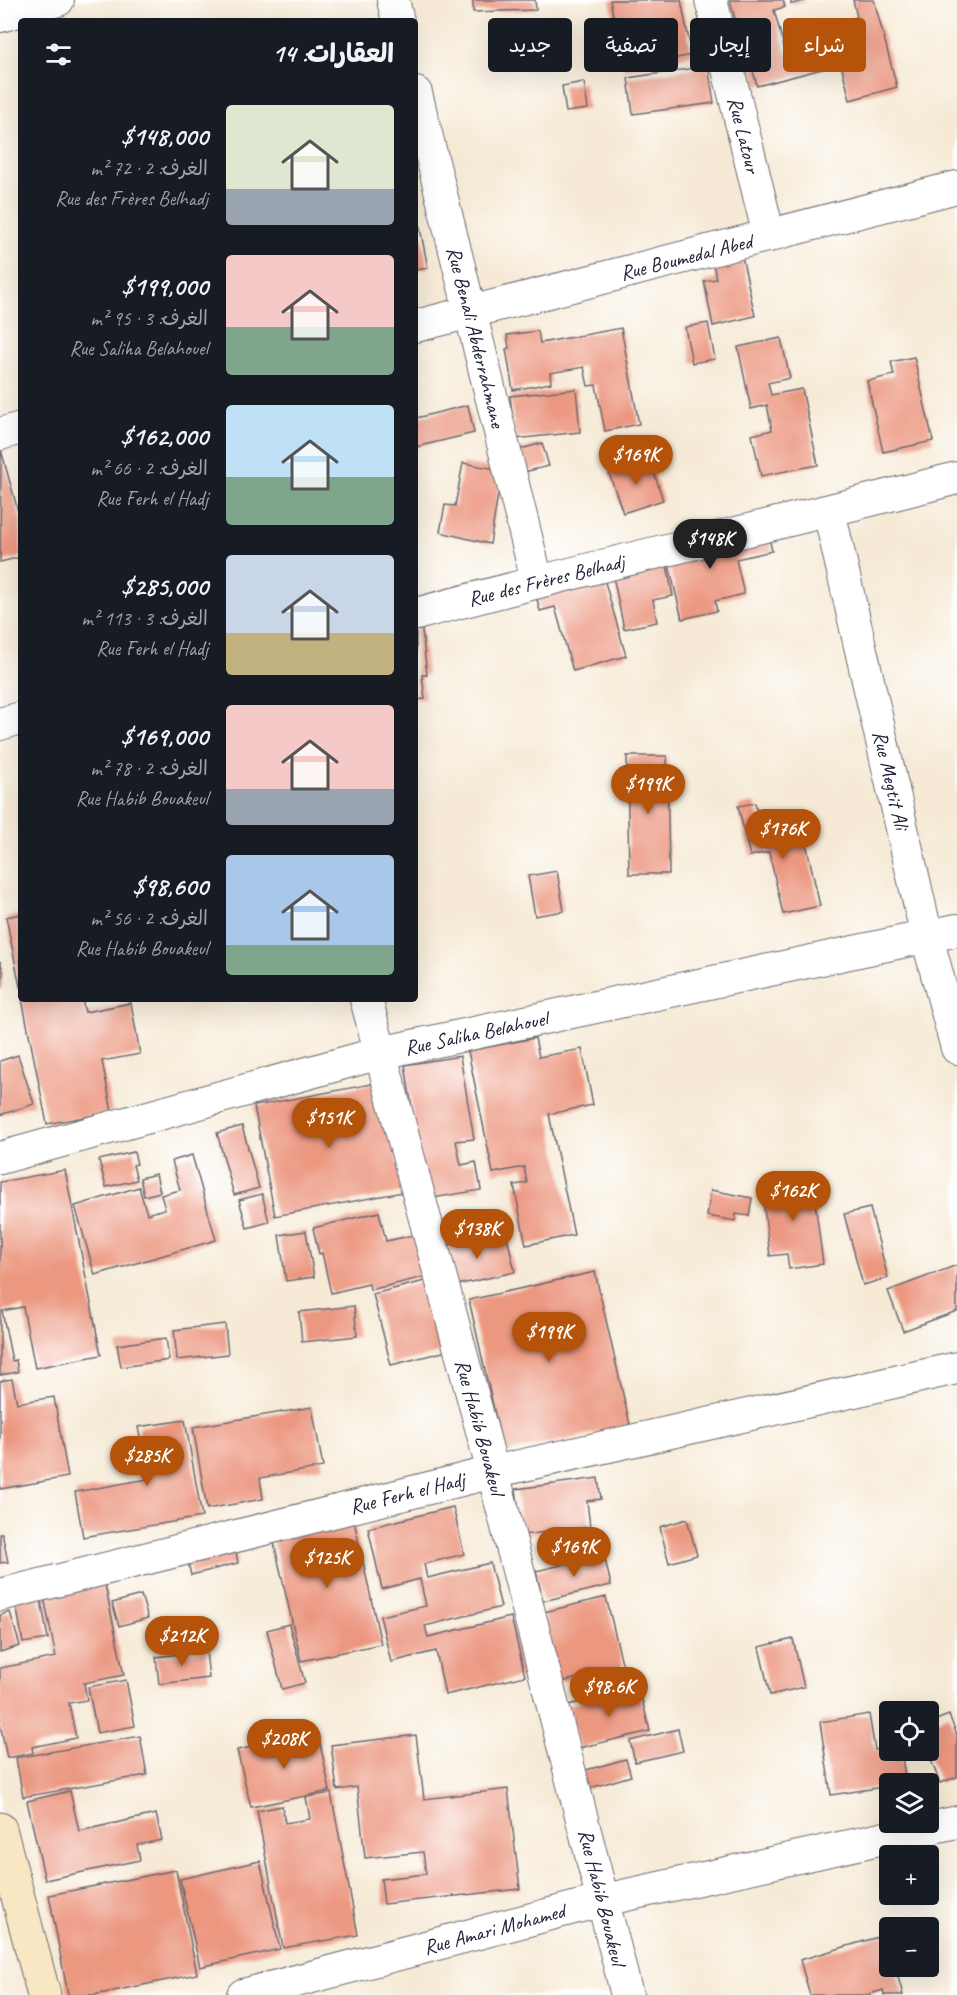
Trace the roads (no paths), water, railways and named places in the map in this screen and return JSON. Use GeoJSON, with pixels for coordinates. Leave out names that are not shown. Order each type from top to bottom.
{"type":"FeatureCollection","features":[{"type":"Feature","properties":{"kind":"main road"},"geometry":{"type":"LineString","coordinates":[[0,1828],[44,1995]]}},
{"type":"Feature","properties":{"kind":"street"},"geometry":{"type":"LineString","coordinates":[[0,16],[59,0],[65,18]]}},
{"type":"Feature","properties":{"kind":"street"},"geometry":{"type":"LineString","coordinates":[[393,0],[397,18]]}},
{"type":"Feature","properties":{"kind":"street","name":"Rue Latour"},"geometry":{"type":"LineString","coordinates":[[711,0],[769,236]]}},
{"type":"Feature","properties":{"kind":"street","name":"Rue Benali Abderrahmane"},"geometry":{"type":"LineString","coordinates":[[418,101],[537,581]]}},
{"type":"Feature","properties":{"kind":"street","name":"Rue Boumedal Abed"},"geometry":{"type":"LineString","coordinates":[[418,325],[957,187]]}},
{"type":"Feature","properties":{"kind":"street"},"geometry":{"type":"LineString","coordinates":[[0,434],[18,429]]}},
{"type":"Feature","properties":{"kind":"street","name":"Rue des Frères Belhadj"},"geometry":{"type":"LineString","coordinates":[[418,613],[537,581],[957,478]]}},
{"type":"Feature","properties":{"kind":"street","name":"Rue Megtit Ali"},"geometry":{"type":"LineString","coordinates":[[829,511],[942,934],[957,1048]]}},
{"type":"Feature","properties":{"kind":"street"},"geometry":{"type":"LineString","coordinates":[[0,724],[18,719]]}},
{"type":"Feature","properties":{"kind":"street","name":"Rue Saliha Belahouel"},"geometry":{"type":"LineString","coordinates":[[0,1158],[380,1053],[942,934]]}},
{"type":"Feature","properties":{"kind":"street","name":"Rue Habib Bouakeul"},"geometry":{"type":"LineString","coordinates":[[367,1002],[493,1472],[627,1995]]}},
{"type":"Feature","properties":{"kind":"street","name":"Rue Ferh el Hadj"},"geometry":{"type":"LineString","coordinates":[[0,1595],[493,1472],[957,1368]]}},
{"type":"Feature","properties":{"kind":"street","name":"Rue Amari Mohamed"},"geometry":{"type":"LineString","coordinates":[[243,1995],[604,1900],[957,1822]]}}]}
